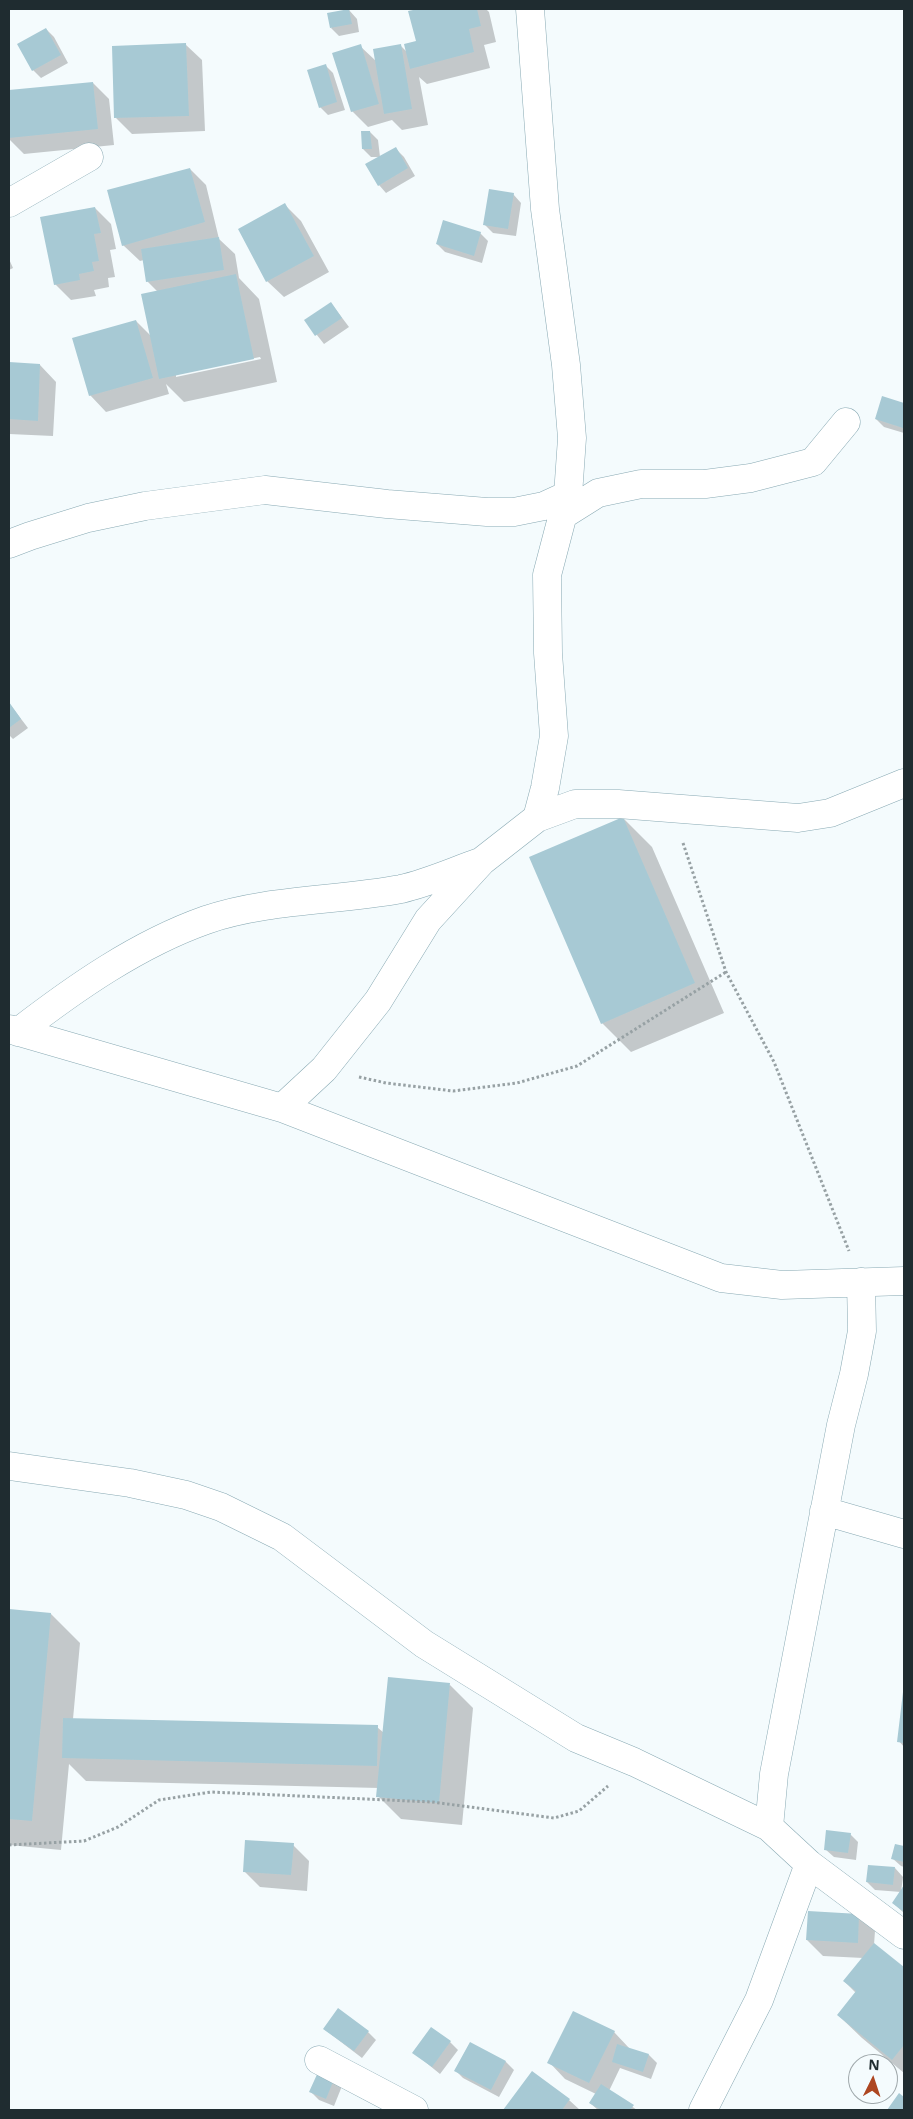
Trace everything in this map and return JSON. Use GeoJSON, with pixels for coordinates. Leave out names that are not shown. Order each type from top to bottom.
{"type":"FeatureCollection","features":[{"type":"Feature","properties":{"kind":"street"},"geometry":{"type":"LineString","coordinates":[[530,9],[546,209],[553,276],[566,365],[572,438],[565,505],[547,575],[548,653],[554,736],[545,788],[537,818]]}},
{"type":"Feature","properties":{"kind":"street"},"geometry":{"type":"LineString","coordinates":[[9,203],[89,157]]}},
{"type":"Feature","properties":{"kind":"street"},"geometry":{"type":"LineString","coordinates":[[9,544],[88,518],[145,506],[265,490],[387,504],[487,512],[514,512],[544,506],[565,505],[598,493],[642,484],[705,484],[751,478],[813,462],[846,422]]}},
{"type":"Feature","properties":{"kind":"street"},"geometry":{"type":"LineString","coordinates":[[282,1108],[324,1069],[378,1000],[428,920],[482,861],[537,818],[575,804],[618,804],[798,818],[830,813],[904,783]]}},
{"type":"Feature","properties":{"kind":"street"},"geometry":{"type":"LineString","coordinates":[[13,1031],[86,982],[163,938],[207,920],[300,902],[402,889],[482,861]]}},
{"type":"Feature","properties":{"kind":"street"},"geometry":{"type":"LineString","coordinates":[[13,1031],[282,1108],[721,1278],[782,1285],[904,1281]]}},
{"type":"Feature","properties":{"kind":"street"},"geometry":{"type":"LineString","coordinates":[[769,1827],[774,1774],[841,1425],[854,1374],[862,1331],[861,1282]]}},
{"type":"Feature","properties":{"kind":"street"},"geometry":{"type":"LineString","coordinates":[[9,1466],[130,1483],[186,1495],[221,1507],[282,1537],[424,1644],[576,1738],[634,1762],[769,1827],[809,1864],[904,1935]]}},
{"type":"Feature","properties":{"kind":"street"},"geometry":{"type":"LineString","coordinates":[[824,1511],[904,1534]]}},
{"type":"Feature","properties":{"kind":"street"},"geometry":{"type":"LineString","coordinates":[[703,2110],[759,2000],[809,1864]]}},
{"type":"Feature","properties":{"kind":"street"},"geometry":{"type":"LineString","coordinates":[[320,2060],[414,2110]]}},
{"type":"Feature","properties":{"kind":"path"},"geometry":{"type":"LineString","coordinates":[[672,809],[726,972],[774,1062],[837,1217],[861,1282]]}},
{"type":"Feature","properties":{"kind":"path"},"geometry":{"type":"LineString","coordinates":[[324,1069],[386,1083],[453,1091],[518,1083],[577,1066],[726,972]]}},
{"type":"Feature","properties":{"kind":"path"},"geometry":{"type":"LineString","coordinates":[[9,1844],[84,1841],[118,1827],[159,1800],[212,1792],[432,1802],[554,1818],[580,1811],[634,1762]]}},
{"type":"Feature","properties":{"kind":"building"},"geometry":{"type":"Polygon","coordinates":[[[349,9],[352,24],[330,28],[327,13],[349,9]]]}},
{"type":"Feature","properties":{"kind":"building"},"geometry":{"type":"Polygon","coordinates":[[[418,9],[477,9],[481,26],[469,29],[474,52],[410,69],[404,44],[416,41],[408,11],[418,9]]]}},
{"type":"Feature","properties":{"kind":"building"},"geometry":{"type":"Polygon","coordinates":[[[46,28],[61,55],[32,71],[17,44],[46,28]]]}},
{"type":"Feature","properties":{"kind":"building"},"geometry":{"type":"Polygon","coordinates":[[[186,43],[189,116],[114,118],[112,46],[186,43]]]}},
{"type":"Feature","properties":{"kind":"building"},"geometry":{"type":"Polygon","coordinates":[[[361,44],[379,104],[351,112],[332,53],[361,44]]]}},
{"type":"Feature","properties":{"kind":"building"},"geometry":{"type":"Polygon","coordinates":[[[401,44],[412,109],[384,114],[373,49],[401,44]]]}},
{"type":"Feature","properties":{"kind":"building"},"geometry":{"type":"Polygon","coordinates":[[[326,64],[337,102],[319,108],[307,70],[326,64]]]}},
{"type":"Feature","properties":{"kind":"building"},"geometry":{"type":"Polygon","coordinates":[[[93,82],[98,129],[9,138],[9,90],[93,82]]]}},
{"type":"Feature","properties":{"kind":"building"},"geometry":{"type":"Polygon","coordinates":[[[361,131],[370,131],[372,149],[362,149],[361,131]]]}},
{"type":"Feature","properties":{"kind":"building"},"geometry":{"type":"Polygon","coordinates":[[[396,147],[408,168],[378,186],[365,164],[396,147]]]}},
{"type":"Feature","properties":{"kind":"building"},"geometry":{"type":"Polygon","coordinates":[[[190,168],[205,222],[122,246],[107,190],[190,168]]]}},
{"type":"Feature","properties":{"kind":"building"},"geometry":{"type":"Polygon","coordinates":[[[489,189],[514,193],[508,229],[483,225],[489,189]]]}},
{"type":"Feature","properties":{"kind":"building"},"geometry":{"type":"Polygon","coordinates":[[[285,203],[314,256],[266,282],[238,229],[285,203]]]}},
{"type":"Feature","properties":{"kind":"building"},"geometry":{"type":"Polygon","coordinates":[[[95,207],[101,233],[94,234],[99,261],[92,262],[94,271],[79,274],[80,280],[54,285],[40,217],[95,207]]]}},
{"type":"Feature","properties":{"kind":"building"},"geometry":{"type":"Polygon","coordinates":[[[443,220],[481,232],[474,256],[436,244],[443,220]]]}},
{"type":"Feature","properties":{"kind":"building"},"geometry":{"type":"Polygon","coordinates":[[[219,237],[224,270],[146,282],[141,249],[219,237]]]}},
{"type":"Feature","properties":{"kind":"building"},"geometry":{"type":"Polygon","coordinates":[[[236,274],[254,359],[159,379],[141,294],[236,274]]]}},
{"type":"Feature","properties":{"kind":"building"},"geometry":{"type":"Polygon","coordinates":[[[331,302],[342,318],[315,336],[304,320],[331,302]]]}},
{"type":"Feature","properties":{"kind":"building"},"geometry":{"type":"Polygon","coordinates":[[[136,320],[153,378],[89,396],[72,338],[136,320]]]}},
{"type":"Feature","properties":{"kind":"building"},"geometry":{"type":"Polygon","coordinates":[[[9,362],[40,364],[38,421],[9,419],[9,362]]]}},
{"type":"Feature","properties":{"kind":"building"},"geometry":{"type":"Polygon","coordinates":[[[882,396],[904,403],[903,428],[875,419],[882,396]]]}},
{"type":"Feature","properties":{"kind":"building"},"geometry":{"type":"Polygon","coordinates":[[[9,702],[21,719],[9,728],[9,702]]]}},
{"type":"Feature","properties":{"kind":"building"},"geometry":{"type":"Polygon","coordinates":[[[623,817],[695,983],[601,1024],[529,857],[623,817]]]}},
{"type":"Feature","properties":{"kind":"building"},"geometry":{"type":"Polygon","coordinates":[[[9,1609],[51,1613],[32,1821],[9,1819],[9,1609]]]}},
{"type":"Feature","properties":{"kind":"building"},"geometry":{"type":"Polygon","coordinates":[[[388,1677],[450,1683],[439,1803],[376,1797],[388,1677]]]}},
{"type":"Feature","properties":{"kind":"building"},"geometry":{"type":"Polygon","coordinates":[[[904,1692],[904,1743],[897,1742],[904,1692]]]}},
{"type":"Feature","properties":{"kind":"building"},"geometry":{"type":"Polygon","coordinates":[[[63,1718],[378,1725],[377,1766],[62,1758],[63,1718]]]}},
{"type":"Feature","properties":{"kind":"building"},"geometry":{"type":"Polygon","coordinates":[[[826,1830],[851,1833],[848,1853],[824,1850],[826,1830]]]}},
{"type":"Feature","properties":{"kind":"building"},"geometry":{"type":"Polygon","coordinates":[[[245,1840],[294,1843],[291,1875],[243,1872],[245,1840]]]}},
{"type":"Feature","properties":{"kind":"building"},"geometry":{"type":"Polygon","coordinates":[[[895,1844],[904,1846],[904,1862],[891,1859],[895,1844]]]}},
{"type":"Feature","properties":{"kind":"building"},"geometry":{"type":"Polygon","coordinates":[[[868,1865],[895,1867],[893,1885],[866,1882],[868,1865]]]}},
{"type":"Feature","properties":{"kind":"building"},"geometry":{"type":"Polygon","coordinates":[[[904,1885],[904,1912],[892,1903],[904,1885]]]}},
{"type":"Feature","properties":{"kind":"building"},"geometry":{"type":"Polygon","coordinates":[[[808,1911],[859,1914],[858,1943],[806,1940],[808,1911]]]}},
{"type":"Feature","properties":{"kind":"building"},"geometry":{"type":"Polygon","coordinates":[[[874,1943],[904,1967],[904,2045],[897,2054],[885,2054],[837,2015],[856,1991],[843,1981],[874,1943]]]}},
{"type":"Feature","properties":{"kind":"building"},"geometry":{"type":"Polygon","coordinates":[[[338,2008],[369,2031],[354,2051],[323,2029],[338,2008]]]}},
{"type":"Feature","properties":{"kind":"building"},"geometry":{"type":"Polygon","coordinates":[[[573,2011],[615,2031],[589,2083],[547,2063],[573,2011]]]}},
{"type":"Feature","properties":{"kind":"building"},"geometry":{"type":"Polygon","coordinates":[[[431,2027],[451,2041],[432,2067],[412,2053],[431,2027]]]}},
{"type":"Feature","properties":{"kind":"building"},"geometry":{"type":"Polygon","coordinates":[[[470,2042],[506,2061],[491,2090],[454,2071],[470,2042]]]}},
{"type":"Feature","properties":{"kind":"building"},"geometry":{"type":"Polygon","coordinates":[[[617,2044],[649,2054],[643,2072],[612,2062],[617,2044]]]}},
{"type":"Feature","properties":{"kind":"building"},"geometry":{"type":"Polygon","coordinates":[[[319,2070],[335,2077],[326,2099],[309,2092],[319,2070]]]}},
{"type":"Feature","properties":{"kind":"building"},"geometry":{"type":"Polygon","coordinates":[[[532,2071],[570,2099],[562,2110],[503,2110],[532,2071]]]}},
{"type":"Feature","properties":{"kind":"building"},"geometry":{"type":"Polygon","coordinates":[[[601,2084],[634,2105],[630,2110],[601,2110],[589,2103],[601,2084]]]}},
{"type":"Feature","properties":{"kind":"building"},"geometry":{"type":"Polygon","coordinates":[[[899,2093],[904,2097],[904,2110],[887,2110],[891,2104],[898,2104],[899,2093]]]}}]}
